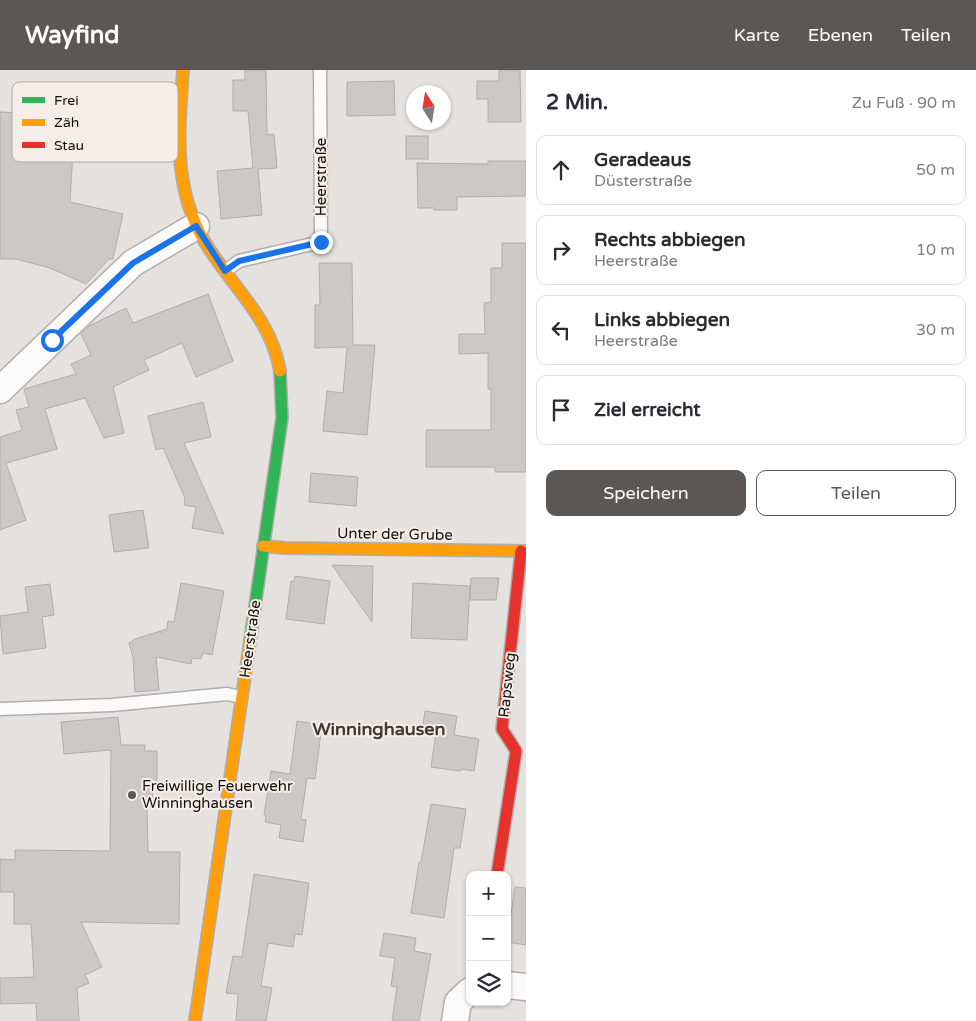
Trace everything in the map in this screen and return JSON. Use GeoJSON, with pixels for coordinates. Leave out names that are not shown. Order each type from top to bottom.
{"type":"FeatureCollection","features":[{"type":"Feature","properties":{"kind":"street","name":"Heerstraße"},"geometry":{"type":"LineString","coordinates":[[183,70],[180,168],[185,198],[196,226],[268,332],[278,360],[283,388],[282,418],[195,1021]]}},
{"type":"Feature","properties":{"kind":"street"},"geometry":{"type":"LineString","coordinates":[[0,390],[133,263],[196,226]]}},
{"type":"Feature","properties":{"kind":"street","name":"Unter der Grube"},"geometry":{"type":"LineString","coordinates":[[263,546],[285,548],[524,551]]}},
{"type":"Feature","properties":{"kind":"street","name":"Rapsweg"},"geometry":{"type":"LineString","coordinates":[[498,871],[521,751],[502,729],[524,551]]}},
{"type":"Feature","properties":{"kind":"street"},"geometry":{"type":"LineString","coordinates":[[511,985],[526,987]]}},
{"type":"Feature","properties":{"kind":"street"},"geometry":{"type":"LineString","coordinates":[[455,1021],[458,1002],[466,995]]}},
{"type":"Feature","properties":{"kind":"lane","name":"Heerstraße"},"geometry":{"type":"LineString","coordinates":[[225,271],[239,261],[321,242],[320,70]]}},
{"type":"Feature","properties":{"kind":"lane"},"geometry":{"type":"LineString","coordinates":[[0,709],[112,704],[227,694],[241,697]]}},
{"type":"Feature","properties":{"kind":"building"},"geometry":{"type":"Polygon","coordinates":[[[245,70],[266,70],[267,135],[274,134],[277,168],[258,169],[262,215],[221,219],[217,171],[253,168],[248,111],[233,111],[233,80],[245,80],[245,70]]]}},
{"type":"Feature","properties":{"kind":"building"},"geometry":{"type":"Polygon","coordinates":[[[499,70],[520,70],[521,122],[488,122],[488,99],[477,99],[477,81],[499,81],[499,70]]]}},
{"type":"Feature","properties":{"kind":"building"},"geometry":{"type":"Polygon","coordinates":[[[394,81],[395,115],[347,116],[347,82],[394,81]]]}},
{"type":"Feature","properties":{"kind":"building"},"geometry":{"type":"Polygon","coordinates":[[[0,112],[12,113],[12,162],[72,162],[70,202],[123,214],[113,259],[109,259],[86,284],[50,268],[16,259],[0,259],[0,112]]]}},
{"type":"Feature","properties":{"kind":"building"},"geometry":{"type":"Polygon","coordinates":[[[406,136],[428,136],[428,159],[406,159],[406,136]]]}},
{"type":"Feature","properties":{"kind":"building"},"geometry":{"type":"Polygon","coordinates":[[[488,161],[526,161],[526,196],[457,197],[457,210],[418,208],[417,163],[488,164],[488,161]]]}},
{"type":"Feature","properties":{"kind":"building"},"geometry":{"type":"Polygon","coordinates":[[[502,243],[526,243],[526,472],[495,472],[495,467],[426,467],[426,430],[491,430],[491,389],[488,389],[488,353],[459,354],[459,334],[485,334],[484,303],[491,302],[491,268],[502,268],[502,243]]]}},
{"type":"Feature","properties":{"kind":"building"},"geometry":{"type":"Polygon","coordinates":[[[319,263],[352,263],[353,345],[375,345],[367,435],[323,431],[327,391],[343,393],[347,347],[315,348],[315,305],[320,305],[319,263]]]}},
{"type":"Feature","properties":{"kind":"building"},"geometry":{"type":"Polygon","coordinates":[[[208,294],[233,361],[196,377],[182,343],[144,360],[149,370],[113,387],[124,433],[104,438],[85,398],[45,409],[57,449],[6,463],[26,520],[0,530],[0,437],[22,430],[16,410],[29,407],[24,389],[76,374],[71,364],[91,355],[81,334],[89,326],[126,308],[133,323],[208,294]]]}},
{"type":"Feature","properties":{"kind":"building"},"geometry":{"type":"Polygon","coordinates":[[[203,402],[211,437],[184,443],[224,534],[192,528],[196,507],[184,505],[185,498],[163,448],[156,450],[148,416],[203,402]]]}},
{"type":"Feature","properties":{"kind":"building"},"geometry":{"type":"Polygon","coordinates":[[[311,473],[358,477],[356,506],[309,502],[311,473]]]}},
{"type":"Feature","properties":{"kind":"building"},"geometry":{"type":"Polygon","coordinates":[[[143,510],[149,548],[114,552],[109,515],[143,510]]]}},
{"type":"Feature","properties":{"kind":"building"},"geometry":{"type":"Polygon","coordinates":[[[332,565],[373,566],[372,622],[332,565]]]}},
{"type":"Feature","properties":{"kind":"building"},"geometry":{"type":"Polygon","coordinates":[[[295,576],[330,581],[324,624],[286,619],[291,581],[294,582],[295,576]]]}},
{"type":"Feature","properties":{"kind":"building"},"geometry":{"type":"Polygon","coordinates":[[[471,578],[499,578],[496,600],[470,600],[471,578]]]}},
{"type":"Feature","properties":{"kind":"building"},"geometry":{"type":"Polygon","coordinates":[[[181,583],[224,591],[212,655],[203,653],[201,659],[192,658],[191,664],[156,657],[159,690],[135,692],[133,657],[129,643],[135,639],[167,629],[168,621],[174,622],[181,583]]]}},
{"type":"Feature","properties":{"kind":"building"},"geometry":{"type":"Polygon","coordinates":[[[413,583],[470,586],[467,640],[411,638],[413,583]]]}},
{"type":"Feature","properties":{"kind":"building"},"geometry":{"type":"Polygon","coordinates":[[[50,584],[54,615],[42,617],[46,648],[3,654],[0,616],[28,612],[25,587],[50,584]]]}},
{"type":"Feature","properties":{"kind":"building"},"geometry":{"type":"Polygon","coordinates":[[[425,711],[457,716],[454,735],[479,739],[474,771],[431,767],[436,733],[422,731],[425,711]]]}},
{"type":"Feature","properties":{"kind":"building"},"geometry":{"type":"Polygon","coordinates":[[[118,717],[121,745],[145,745],[144,751],[157,751],[157,784],[153,784],[152,806],[147,806],[148,852],[180,852],[179,924],[81,922],[102,967],[85,975],[89,983],[77,988],[79,1021],[37,1021],[36,1003],[0,1004],[0,978],[34,977],[31,924],[14,924],[14,892],[0,892],[0,859],[15,860],[15,850],[110,851],[111,750],[64,754],[61,722],[118,717]]]}},
{"type":"Feature","properties":{"kind":"building"},"geometry":{"type":"Polygon","coordinates":[[[297,721],[322,725],[315,779],[307,778],[301,819],[306,820],[303,842],[279,838],[281,825],[265,822],[266,815],[264,815],[271,771],[290,774],[297,721]]]}},
{"type":"Feature","properties":{"kind":"building"},"geometry":{"type":"Polygon","coordinates":[[[431,804],[466,809],[460,848],[454,848],[444,918],[411,913],[431,804]]]}},
{"type":"Feature","properties":{"kind":"building"},"geometry":{"type":"Polygon","coordinates":[[[254,874],[309,883],[302,935],[295,934],[293,947],[268,943],[261,986],[272,988],[266,1021],[236,1021],[238,994],[226,993],[233,956],[242,957],[254,874]]]}},
{"type":"Feature","properties":{"kind":"building"},"geometry":{"type":"Polygon","coordinates":[[[515,887],[526,888],[526,945],[511,943],[511,914],[515,887]]]}},
{"type":"Feature","properties":{"kind":"building"},"geometry":{"type":"Polygon","coordinates":[[[384,933],[416,938],[414,951],[431,954],[419,1021],[392,1021],[397,987],[391,986],[395,958],[380,956],[384,933]]]}},
{"type":"Feature","properties":{"kind":"traffic: fast"},"geometry":{"type":"LineString","coordinates":[[250,641],[282,418],[280,371]]}},
{"type":"Feature","properties":{"kind":"traffic: slow"},"geometry":{"type":"LineString","coordinates":[[183,70],[180,159],[188,202],[195,223],[206,244],[260,319],[275,352],[280,371]]}},
{"type":"Feature","properties":{"kind":"traffic: slow"},"geometry":{"type":"LineString","coordinates":[[263,546],[285,548],[526,551]]}},
{"type":"Feature","properties":{"kind":"traffic: slow"},"geometry":{"type":"LineString","coordinates":[[195,1021],[250,641]]}},
{"type":"Feature","properties":{"kind":"traffic: jam"},"geometry":{"type":"LineString","coordinates":[[498,871],[516,751],[502,729],[521,551]]}},
{"type":"Feature","properties":{"kind":"place","name":"Freiwillige Feuerwehr Winninghausen"},"geometry":{"type":"Point","coordinates":[132,795]}},
{"type":"Feature","properties":{"kind":"district","name":"Winninghausen"},"geometry":{"type":"Point","coordinates":[379,729]}},
{"type":"Feature","properties":{"kind":"route"},"geometry":{"type":"LineString","coordinates":[[52,340],[133,263],[196,226],[214,257],[225,271],[239,261],[321,242]]}}]}
